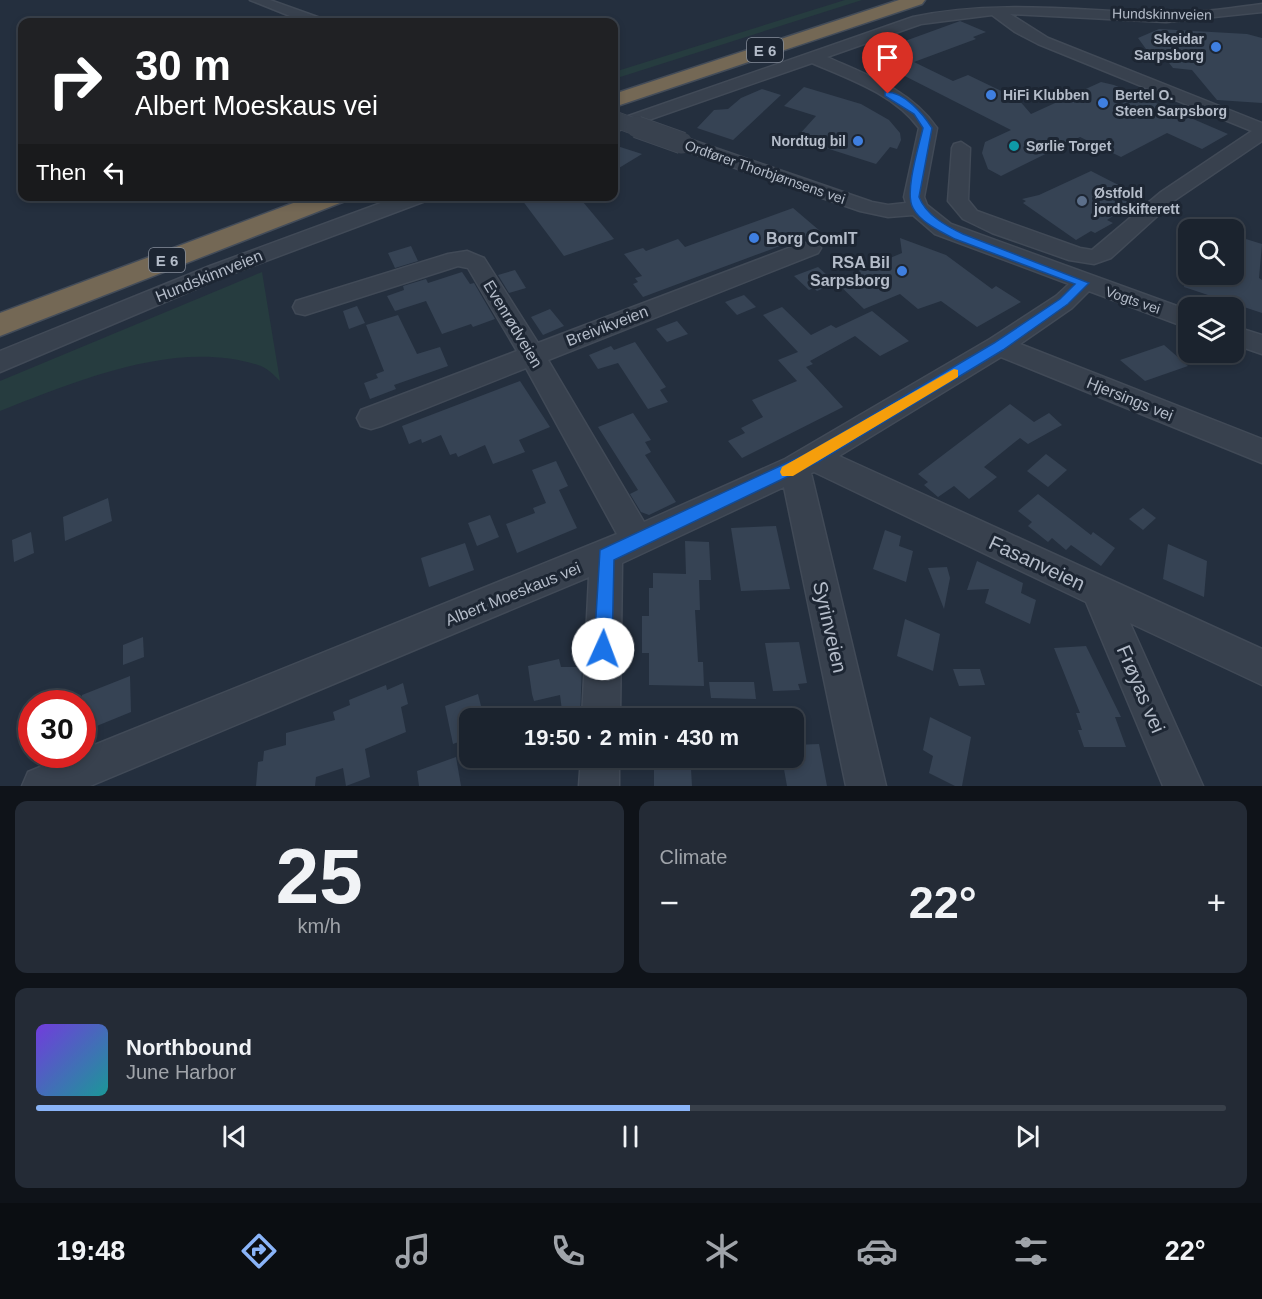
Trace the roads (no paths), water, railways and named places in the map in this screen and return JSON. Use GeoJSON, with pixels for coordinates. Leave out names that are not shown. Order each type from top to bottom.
{"type":"FeatureCollection","features":[{"type":"Feature","properties":{"kind":"highway","name":"E 6"},"geometry":{"type":"LineString","coordinates":[[618,86],[880,0]]}},
{"type":"Feature","properties":{"kind":"highway","name":"E 6"},"geometry":{"type":"LineString","coordinates":[[618,100],[916,0]]}},
{"type":"Feature","properties":{"kind":"highway","name":"E 6"},"geometry":{"type":"LineString","coordinates":[[0,304],[275,201]]}},
{"type":"Feature","properties":{"kind":"highway","name":"E 6"},"geometry":{"type":"LineString","coordinates":[[0,325],[323,201]]}},
{"type":"Feature","properties":{"kind":"street"},"geometry":{"type":"LineString","coordinates":[[257,0],[307,18]]}},
{"type":"Feature","properties":{"kind":"street","name":"Hundskinnveien"},"geometry":{"type":"LineString","coordinates":[[618,126],[918,20],[945,14],[994,9],[1174,17],[1209,16],[1262,8]]}},
{"type":"Feature","properties":{"kind":"street"},"geometry":{"type":"LineString","coordinates":[[994,9],[1020,29],[1043,40],[1262,131]]}},
{"type":"Feature","properties":{"kind":"street"},"geometry":{"type":"LineString","coordinates":[[813,57],[888,94],[922,118],[928,128],[914,197],[918,208]]}},
{"type":"Feature","properties":{"kind":"street","name":"Ordfører Thorbjørnsens vei"},"geometry":{"type":"LineString","coordinates":[[618,120],[867,207],[888,211],[918,208]]}},
{"type":"Feature","properties":{"kind":"street"},"geometry":{"type":"LineString","coordinates":[[961,148],[958,201],[970,215],[1077,255],[1094,257],[1103,253],[1168,196],[1262,131]]}},
{"type":"Feature","properties":{"kind":"street","name":"Hundskinnveien"},"geometry":{"type":"LineString","coordinates":[[0,362],[218,272],[408,201]]}},
{"type":"Feature","properties":{"kind":"street","name":"Vogts vei"},"geometry":{"type":"LineString","coordinates":[[918,208],[936,225],[959,237],[1178,316]]}},
{"type":"Feature","properties":{"kind":"street","name":"Breivikveien"},"geometry":{"type":"LineString","coordinates":[[371,418],[810,248]]}},
{"type":"Feature","properties":{"kind":"street","name":"Evenrødveien"},"geometry":{"type":"LineString","coordinates":[[305,307],[456,259],[467,258],[476,263],[532,355],[638,541]]}},
{"type":"Feature","properties":{"kind":"street","name":"Albert Moeskaus vei"},"geometry":{"type":"LineString","coordinates":[[42,786],[606,555],[804,463],[999,346],[1064,302],[1083,283]]}},
{"type":"Feature","properties":{"kind":"street"},"geometry":{"type":"LineString","coordinates":[[1244,338],[1262,345]]}},
{"type":"Feature","properties":{"kind":"street","name":"Hjersings vei"},"geometry":{"type":"LineString","coordinates":[[999,346],[1262,451]]}},
{"type":"Feature","properties":{"kind":"street","name":"Fasanveien"},"geometry":{"type":"LineString","coordinates":[[804,463],[1099,592],[1262,667]]}},
{"type":"Feature","properties":{"kind":"street","name":"Syrinveien"},"geometry":{"type":"LineString","coordinates":[[804,463],[866,786]]}},
{"type":"Feature","properties":{"kind":"street"},"geometry":{"type":"LineString","coordinates":[[601,708],[606,555]]}},
{"type":"Feature","properties":{"kind":"street","name":"Frøyas vei"},"geometry":{"type":"LineString","coordinates":[[1099,592],[1183,786]]}},
{"type":"Feature","properties":{"kind":"street"},"geometry":{"type":"LineString","coordinates":[[599,786],[600,768]]}},
{"type":"Feature","properties":{"kind":"place","name":"Skeidar Sarpsborg"},"geometry":{"type":"Point","coordinates":[1216,47]}},
{"type":"Feature","properties":{"kind":"place","name":"HiFi Klubben"},"geometry":{"type":"Point","coordinates":[991,95]}},
{"type":"Feature","properties":{"kind":"place","name":"Bertel O. Steen Sarpsborg"},"geometry":{"type":"Point","coordinates":[1103,103]}},
{"type":"Feature","properties":{"kind":"place","name":"Nordtug bil"},"geometry":{"type":"Point","coordinates":[858,141]}},
{"type":"Feature","properties":{"kind":"place","name":"Sørlie Torget"},"geometry":{"type":"Point","coordinates":[1014,146]}},
{"type":"Feature","properties":{"kind":"place","name":"Østfold jordskifterett"},"geometry":{"type":"Point","coordinates":[1082,201]}},
{"type":"Feature","properties":{"kind":"place","name":"Borg ComIT"},"geometry":{"type":"Point","coordinates":[754,238]}},
{"type":"Feature","properties":{"kind":"place","name":"RSA Bil Sarpsborg"},"geometry":{"type":"Point","coordinates":[902,271]}}]}
